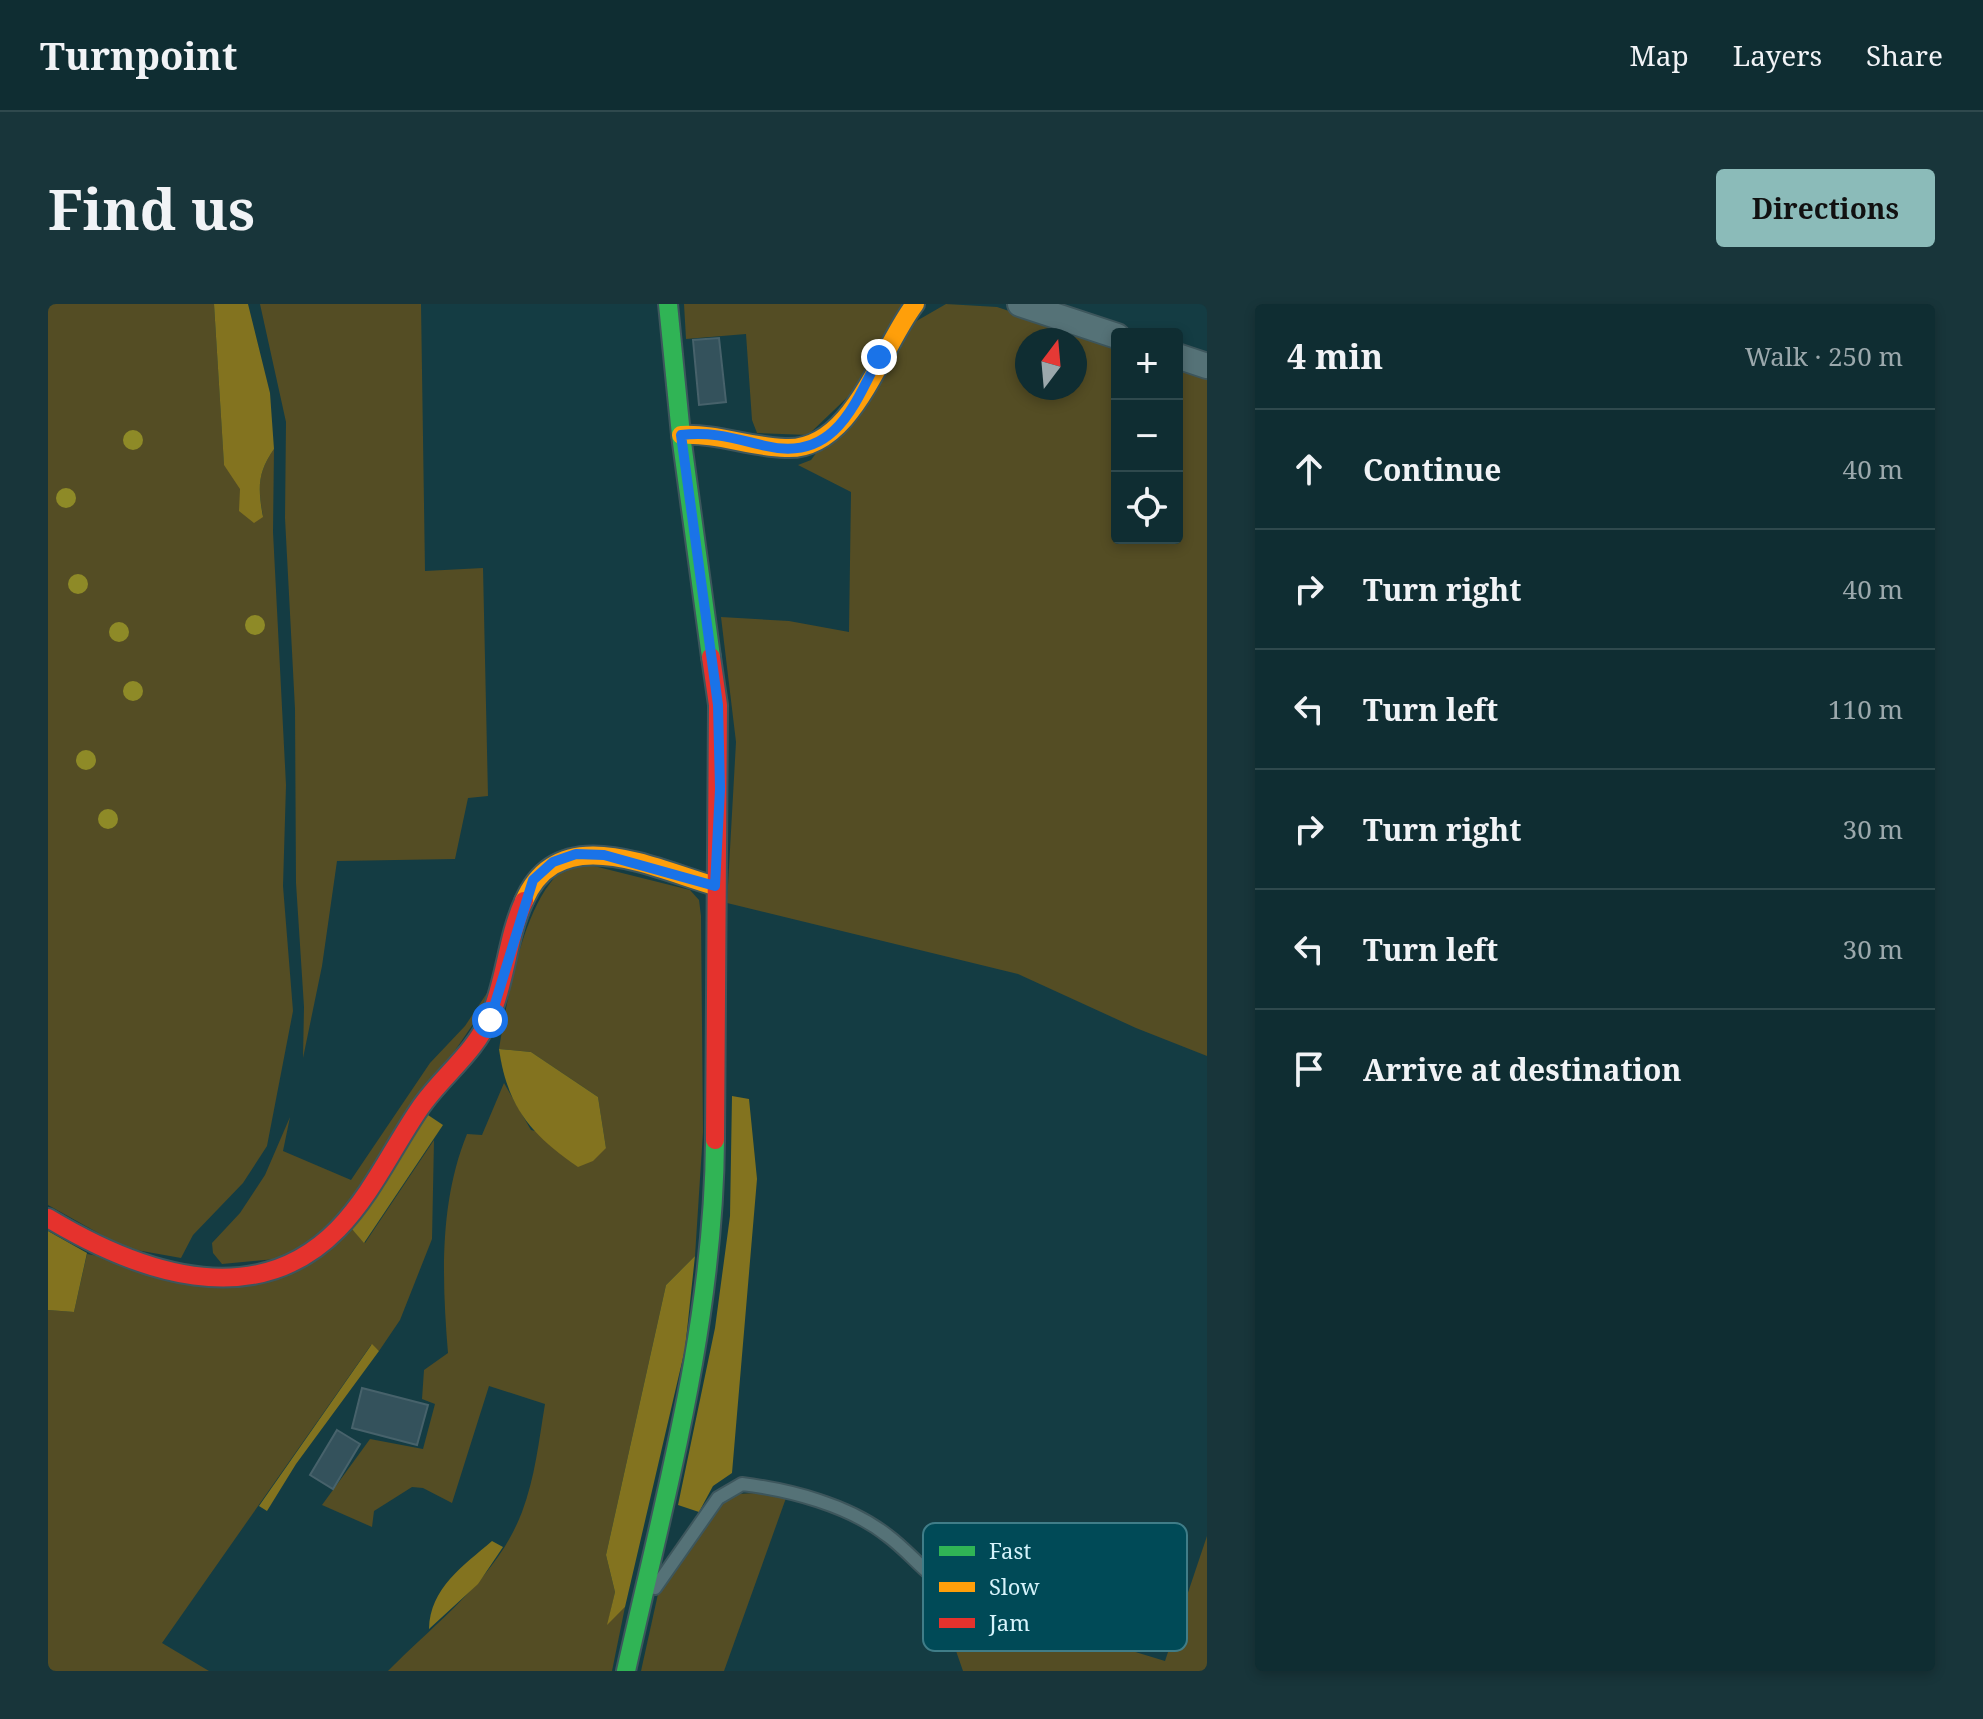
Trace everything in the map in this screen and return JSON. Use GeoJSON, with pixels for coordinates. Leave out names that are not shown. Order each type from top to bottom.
{"type":"FeatureCollection","features":[{"type":"Feature","properties":{"kind":"street"},"geometry":{"type":"LineString","coordinates":[[626,1671],[693,1372],[707,1269],[715,1157],[715,886],[720,789],[718,705],[681,435],[668,304]]}},
{"type":"Feature","properties":{"kind":"street"},"geometry":{"type":"LineString","coordinates":[[681,435],[704,432],[734,436],[769,447],[805,448],[823,440],[844,424],[900,319],[915,304]]}},
{"type":"Feature","properties":{"kind":"street"},"geometry":{"type":"LineString","coordinates":[[1020,304],[1111,334]]}},
{"type":"Feature","properties":{"kind":"street"},"geometry":{"type":"LineString","coordinates":[[1183,358],[1207,366]]}},
{"type":"Feature","properties":{"kind":"street"},"geometry":{"type":"LineString","coordinates":[[48,1218],[127,1261],[169,1271],[248,1275],[278,1270],[300,1260],[326,1241],[361,1198],[427,1097],[490,1020],[533,880],[553,862],[576,854],[604,855],[715,886]]}},
{"type":"Feature","properties":{"kind":"lane"},"geometry":{"type":"LineString","coordinates":[[640,1606],[677,1561],[718,1498],[742,1484],[803,1496],[866,1522],[888,1535],[923,1568]]}},
{"type":"Feature","properties":{"kind":"shaded area"},"geometry":{"type":"Polygon","coordinates":[[[48,304],[214,304],[224,464],[263,516],[260,481],[274,449],[273,532],[286,785],[283,886],[293,1011],[267,1146],[243,1183],[193,1235],[181,1258],[125,1248],[48,1205],[48,304]]]}},
{"type":"Feature","properties":{"kind":"shaded area"},"geometry":{"type":"Polygon","coordinates":[[[214,304],[248,304],[270,393],[274,449],[264,466],[260,482],[263,517],[254,523],[239,511],[240,489],[224,465],[214,304]]]}},
{"type":"Feature","properties":{"kind":"shaded area"},"geometry":{"type":"Polygon","coordinates":[[[260,304],[421,304],[425,571],[483,568],[488,796],[468,798],[455,859],[337,861],[322,966],[303,1058],[304,1007],[296,883],[295,709],[285,518],[286,422],[260,304]]]}},
{"type":"Feature","properties":{"kind":"shaded area"},"geometry":{"type":"Polygon","coordinates":[[[684,304],[903,304],[855,390],[808,435],[757,433],[752,420],[746,334],[686,339],[684,304]]]}},
{"type":"Feature","properties":{"kind":"shaded area"},"geometry":{"type":"Polygon","coordinates":[[[946,304],[997,307],[1060,328],[1015,328],[1015,400],[1087,400],[1087,337],[1111,345],[1111,544],[1183,544],[1183,369],[1207,377],[1207,1056],[1136,1028],[1018,974],[727,903],[736,742],[721,617],[789,621],[849,632],[851,492],[798,465],[811,460],[913,323],[946,304]]]}},
{"type":"Feature","properties":{"kind":"shaded area"},"geometry":{"type":"Polygon","coordinates":[[[582,863],[690,890],[699,900],[701,916],[703,1132],[695,1256],[666,1285],[606,1555],[615,1592],[608,1623],[625,1607],[612,1671],[388,1671],[464,1598],[511,1536],[530,1486],[545,1404],[489,1386],[452,1503],[423,1488],[412,1487],[374,1511],[372,1527],[322,1505],[370,1439],[423,1449],[435,1404],[422,1399],[424,1370],[448,1353],[444,1270],[451,1187],[467,1134],[482,1135],[504,1083],[531,1130],[606,1148],[598,1097],[531,1052],[499,1049],[518,956],[535,908],[559,873],[582,863]]]}},
{"type":"Feature","properties":{"kind":"shaded area"},"geometry":{"type":"Polygon","coordinates":[[[495,981],[486,1005],[346,1211],[286,1258],[222,1264],[213,1253],[212,1243],[240,1213],[265,1175],[290,1117],[283,1151],[351,1180],[430,1063],[465,1026],[495,981]]]}},
{"type":"Feature","properties":{"kind":"shaded area"},"geometry":{"type":"Polygon","coordinates":[[[499,1049],[531,1052],[598,1097],[606,1148],[593,1161],[578,1167],[534,1131],[508,1087],[499,1049]]]}},
{"type":"Feature","properties":{"kind":"shaded area"},"geometry":{"type":"Polygon","coordinates":[[[732,1096],[749,1099],[757,1179],[732,1473],[713,1486],[699,1512],[678,1505],[715,1328],[730,1216],[732,1096]]]}},
{"type":"Feature","properties":{"kind":"shaded area"},"geometry":{"type":"Polygon","coordinates":[[[428,1115],[443,1125],[364,1243],[351,1228],[428,1115]]]}},
{"type":"Feature","properties":{"kind":"shaded area"},"geometry":{"type":"Polygon","coordinates":[[[434,1140],[432,1239],[400,1320],[379,1351],[371,1345],[162,1643],[209,1671],[48,1671],[48,1310],[74,1312],[87,1254],[256,1283],[351,1228],[365,1243],[434,1140]]]}},
{"type":"Feature","properties":{"kind":"shaded area"},"geometry":{"type":"Polygon","coordinates":[[[48,1231],[87,1253],[74,1312],[48,1310],[48,1231]]]}},
{"type":"Feature","properties":{"kind":"shaded area"},"geometry":{"type":"Polygon","coordinates":[[[695,1256],[685,1349],[625,1607],[607,1625],[615,1592],[606,1555],[666,1285],[695,1256]]]}},
{"type":"Feature","properties":{"kind":"shaded area"},"geometry":{"type":"Polygon","coordinates":[[[372,1344],[379,1351],[296,1464],[267,1511],[259,1506],[372,1344]]]}},
{"type":"Feature","properties":{"kind":"shaded area"},"geometry":{"type":"Polygon","coordinates":[[[757,1493],[786,1498],[724,1671],[641,1671],[658,1594],[724,1501],[736,1494],[757,1493]]]}},
{"type":"Feature","properties":{"kind":"shaded area"},"geometry":{"type":"Polygon","coordinates":[[[1207,1536],[1207,1671],[963,1671],[956,1651],[1132,1651],[1165,1661],[1168,1651],[1187,1651],[1187,1596],[1207,1536]]]}},
{"type":"Feature","properties":{"kind":"shaded area"},"geometry":{"type":"Polygon","coordinates":[[[492,1541],[503,1547],[478,1584],[429,1629],[435,1601],[442,1590],[492,1541]]]}},
{"type":"Feature","properties":{"kind":"building"},"geometry":{"type":"Polygon","coordinates":[[[719,338],[726,402],[699,405],[693,340],[719,338]]]}},
{"type":"Feature","properties":{"kind":"building"},"geometry":{"type":"Polygon","coordinates":[[[362,1388],[428,1405],[417,1445],[352,1428],[362,1388]]]}},
{"type":"Feature","properties":{"kind":"building"},"geometry":{"type":"Polygon","coordinates":[[[337,1430],[360,1444],[333,1489],[310,1475],[337,1430]]]}},
{"type":"Feature","properties":{"kind":"traffic: fast"},"geometry":{"type":"LineString","coordinates":[[668,304],[681,435],[711,657]]}},
{"type":"Feature","properties":{"kind":"traffic: fast"},"geometry":{"type":"LineString","coordinates":[[626,1671],[671,1474],[697,1341],[706,1275],[715,1140]]}},
{"type":"Feature","properties":{"kind":"traffic: slow"},"geometry":{"type":"LineString","coordinates":[[681,435],[785,448],[809,445],[829,434],[847,416],[862,394],[915,304]]}},
{"type":"Feature","properties":{"kind":"traffic: slow"},"geometry":{"type":"LineString","coordinates":[[524,901],[540,876],[560,862],[583,856],[609,856],[636,861],[715,886]]}},
{"type":"Feature","properties":{"kind":"traffic: jam"},"geometry":{"type":"LineString","coordinates":[[711,657],[718,705],[715,1140]]}},
{"type":"Feature","properties":{"kind":"traffic: jam"},"geometry":{"type":"LineString","coordinates":[[48,1218],[119,1254],[194,1276],[233,1277],[270,1271],[305,1255],[338,1229],[350,1215],[372,1186],[420,1108],[484,1030],[500,988],[524,901]]}},
{"type":"Feature","properties":{"kind":"route"},"geometry":{"type":"LineString","coordinates":[[490,1020],[533,880],[553,862],[576,854],[604,855],[715,886],[720,789],[718,705],[681,435],[704,432],[734,436],[769,447],[805,448],[823,440],[844,424],[879,357]]}}]}
